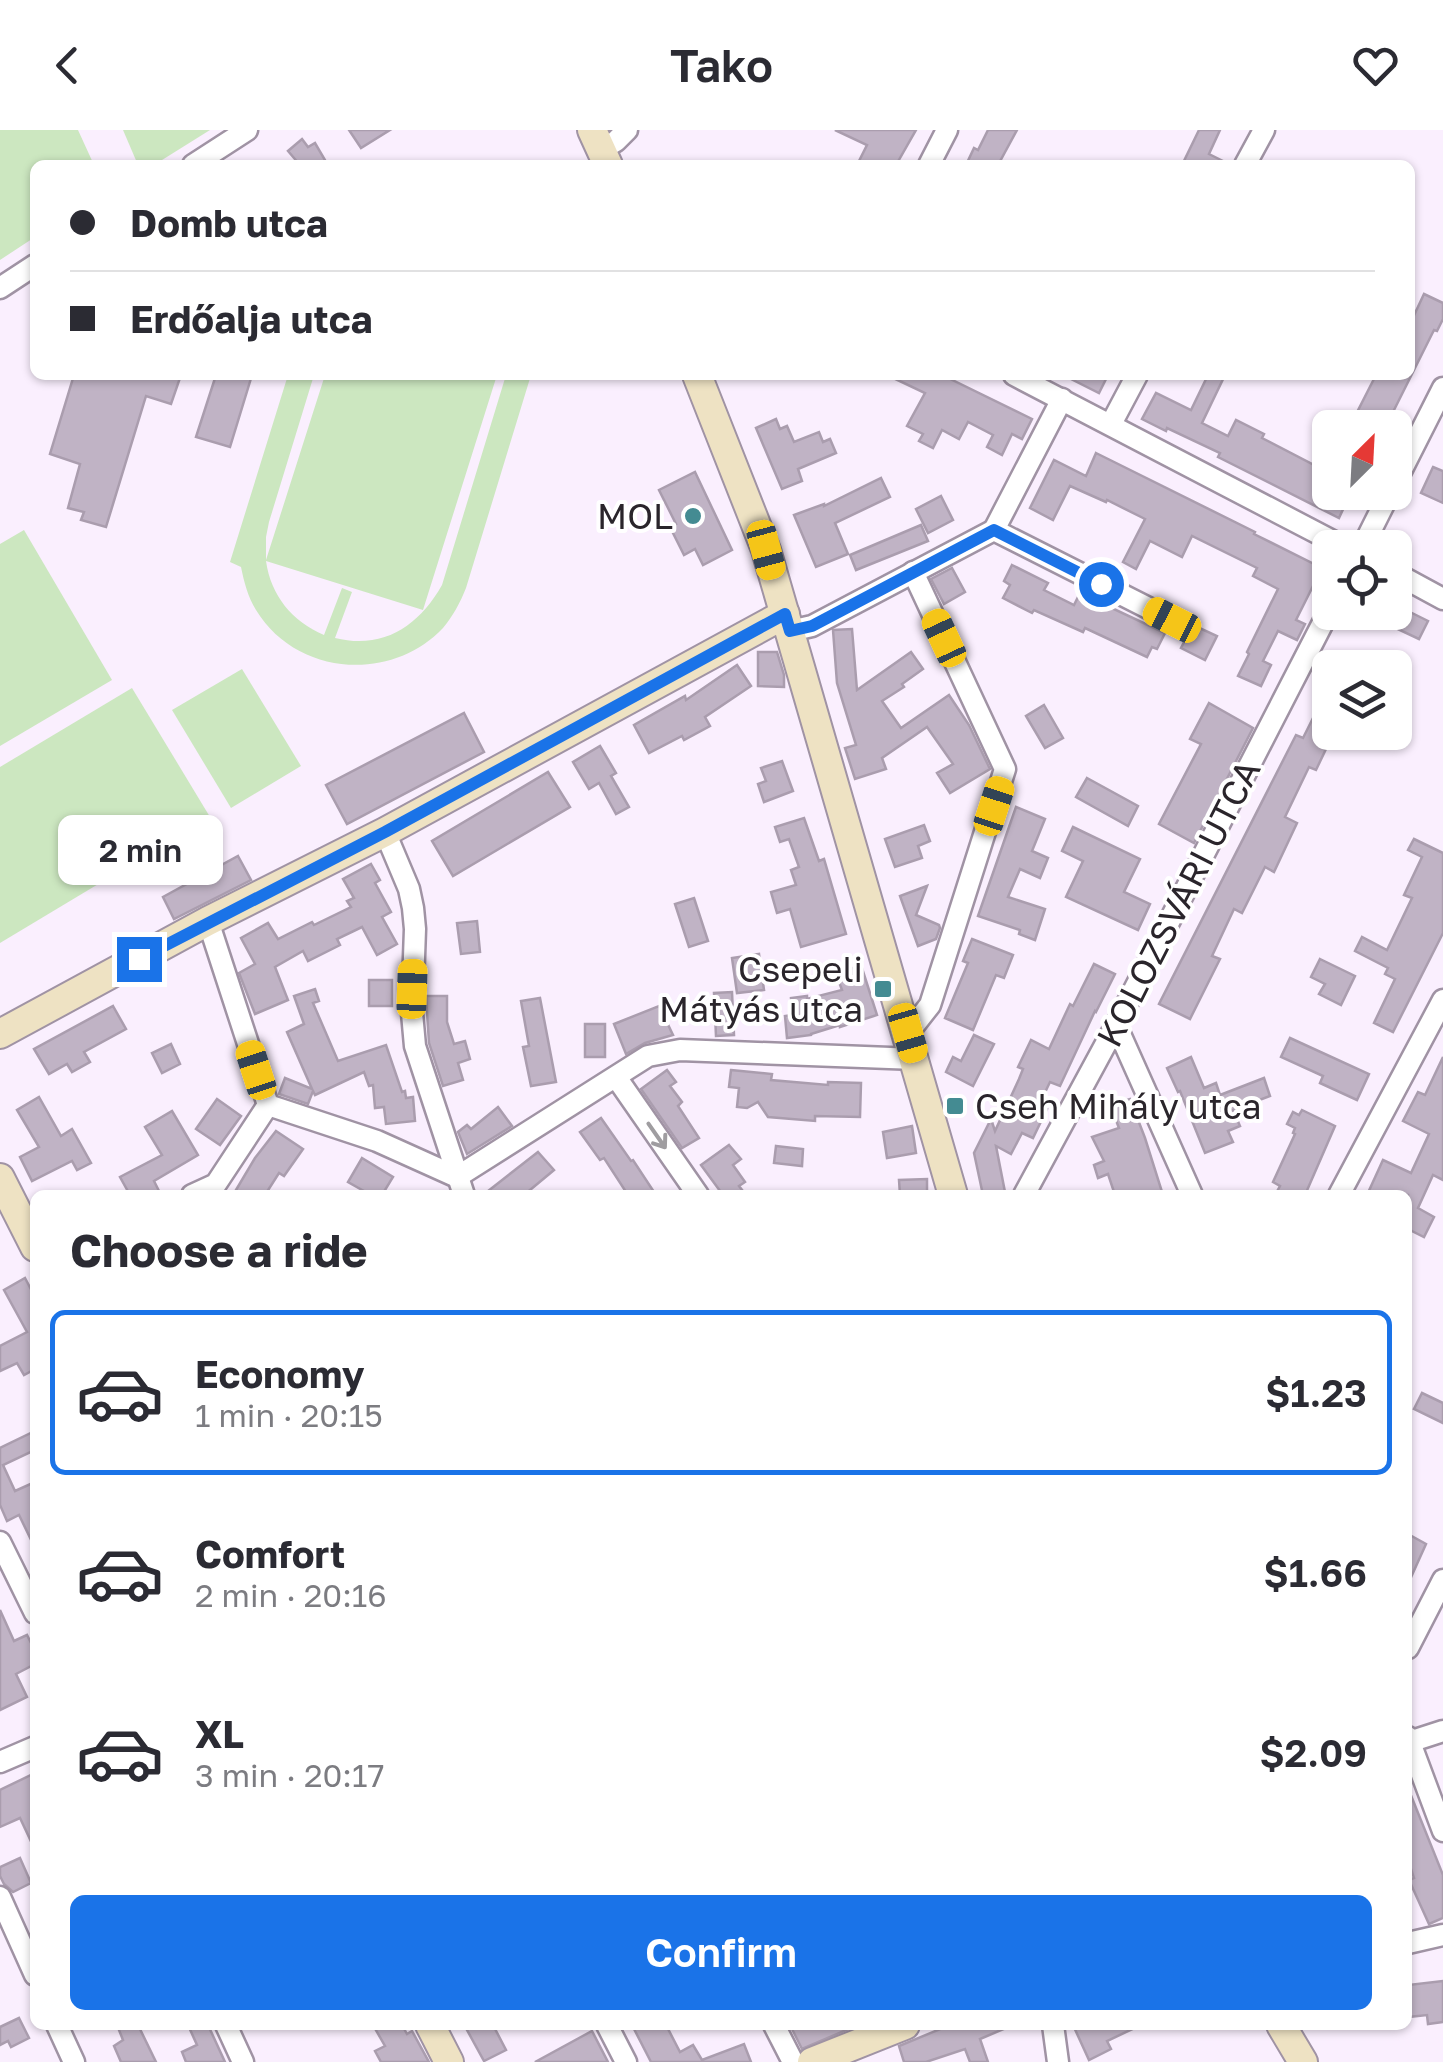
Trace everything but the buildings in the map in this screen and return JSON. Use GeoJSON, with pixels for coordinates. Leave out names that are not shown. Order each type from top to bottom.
{"type":"FeatureCollection","features":[{"type":"Feature","properties":{"kind":"street"},"geometry":{"type":"LineString","coordinates":[[201,160],[247,130]]}},
{"type":"Feature","properties":{"kind":"street"},"geometry":{"type":"LineString","coordinates":[[600,148],[616,141],[627,130]]}},
{"type":"Feature","properties":{"kind":"street"},"geometry":{"type":"LineString","coordinates":[[933,160],[948,130]]}},
{"type":"Feature","properties":{"kind":"street"},"geometry":{"type":"LineString","coordinates":[[1249,160],[1264,130]]}},
{"type":"Feature","properties":{"kind":"street"},"geometry":{"type":"LineString","coordinates":[[0,288],[30,268]]}},
{"type":"Feature","properties":{"kind":"street"},"geometry":{"type":"LineString","coordinates":[[699,380],[766,550],[953,1190]]}},
{"type":"Feature","properties":{"kind":"street"},"geometry":{"type":"LineString","coordinates":[[1024,380],[1312,530]]}},
{"type":"Feature","properties":{"kind":"street"},"geometry":{"type":"LineString","coordinates":[[1111,424],[1133,380]]}},
{"type":"Feature","properties":{"kind":"street"},"geometry":{"type":"LineString","coordinates":[[1412,449],[1443,388]]}},
{"type":"Feature","properties":{"kind":"street"},"geometry":{"type":"LineString","coordinates":[[0,1034],[208,921],[787,622],[812,626],[994,530],[1062,399]]}},
{"type":"Feature","properties":{"kind":"street"},"geometry":{"type":"LineString","coordinates":[[994,530],[1172,620]]}},
{"type":"Feature","properties":{"kind":"street"},"geometry":{"type":"LineString","coordinates":[[912,572],[1005,769],[930,1004],[912,1046]]}},
{"type":"Feature","properties":{"kind":"street"},"geometry":{"type":"LineString","coordinates":[[1412,583],[1443,599]]}},
{"type":"Feature","properties":{"kind":"street","name":"KOLOZSVÁRI UTCA"},"geometry":{"type":"LineString","coordinates":[[1027,1190],[1320,630]]}},
{"type":"Feature","properties":{"kind":"street"},"geometry":{"type":"LineString","coordinates":[[385,832],[413,908],[415,1046],[461,1186]]}},
{"type":"Feature","properties":{"kind":"street"},"geometry":{"type":"LineString","coordinates":[[208,921],[268,1105],[220,1189]]}},
{"type":"Feature","properties":{"kind":"street"},"geometry":{"type":"LineString","coordinates":[[1342,1190],[1443,1000]]}},
{"type":"Feature","properties":{"kind":"street"},"geometry":{"type":"LineString","coordinates":[[1116,1025],[1190,1190]]}},
{"type":"Feature","properties":{"kind":"street"},"geometry":{"type":"LineString","coordinates":[[461,1186],[648,1056],[680,1050],[912,1046]]}},
{"type":"Feature","properties":{"kind":"street"},"geometry":{"type":"LineString","coordinates":[[616,1077],[695,1190]]}},
{"type":"Feature","properties":{"kind":"street"},"geometry":{"type":"LineString","coordinates":[[268,1105],[377,1141],[461,1186]]}},
{"type":"Feature","properties":{"kind":"street"},"geometry":{"type":"LineString","coordinates":[[0,1178],[30,1237]]}},
{"type":"Feature","properties":{"kind":"street"},"geometry":{"type":"LineString","coordinates":[[0,1542],[30,1603]]}},
{"type":"Feature","properties":{"kind":"street"},"geometry":{"type":"LineString","coordinates":[[1412,1640],[1443,1580]]}},
{"type":"Feature","properties":{"kind":"street"},"geometry":{"type":"LineString","coordinates":[[1412,1738],[1443,1732]]}},
{"type":"Feature","properties":{"kind":"street"},"geometry":{"type":"LineString","coordinates":[[0,1762],[30,1749]]}},
{"type":"Feature","properties":{"kind":"street"},"geometry":{"type":"LineString","coordinates":[[1412,1750],[1443,1831]]}},
{"type":"Feature","properties":{"kind":"street"},"geometry":{"type":"LineString","coordinates":[[0,1897],[30,1965]]}},
{"type":"Feature","properties":{"kind":"street"},"geometry":{"type":"LineString","coordinates":[[1412,1943],[1443,1935]]}},
{"type":"Feature","properties":{"kind":"street"},"geometry":{"type":"LineString","coordinates":[[59,2030],[74,2062]]}},
{"type":"Feature","properties":{"kind":"street"},"geometry":{"type":"LineString","coordinates":[[228,2030],[243,2062]]}},
{"type":"Feature","properties":{"kind":"street"},"geometry":{"type":"LineString","coordinates":[[433,2030],[449,2062]]}},
{"type":"Feature","properties":{"kind":"street"},"geometry":{"type":"LineString","coordinates":[[610,2030],[626,2062]]}},
{"type":"Feature","properties":{"kind":"street"},"geometry":{"type":"LineString","coordinates":[[777,2030],[793,2062]]}},
{"type":"Feature","properties":{"kind":"street"},"geometry":{"type":"LineString","coordinates":[[812,2062],[892,2030]]}},
{"type":"Feature","properties":{"kind":"street"},"geometry":{"type":"LineString","coordinates":[[1054,2030],[1058,2062]]}},
{"type":"Feature","properties":{"kind":"street"},"geometry":{"type":"LineString","coordinates":[[1284,2030],[1303,2062]]}},
{"type":"Feature","properties":{"kind":"green space"},"geometry":{"type":"Polygon","coordinates":[[[0,130],[78,130],[92,160],[30,160],[30,240],[0,260],[0,130]]]}},
{"type":"Feature","properties":{"kind":"green space"},"geometry":{"type":"Polygon","coordinates":[[[123,130],[210,130],[162,160],[136,160],[123,130]]]}},
{"type":"Feature","properties":{"kind":"green space"},"geometry":{"type":"Polygon","coordinates":[[[286,380],[312,380],[269,522],[266,560],[323,380],[495,380],[423,610],[266,561],[285,606],[324,635],[342,588],[352,592],[335,638],[369,641],[398,631],[422,612],[442,585],[504,380],[529,380],[466,588],[443,628],[422,646],[372,664],[319,659],[273,632],[256,610],[241,567],[230,562],[286,380]]]}},
{"type":"Feature","properties":{"kind":"green space"},"geometry":{"type":"Polygon","coordinates":[[[24,530],[112,680],[0,746],[0,544],[24,530]]]}},
{"type":"Feature","properties":{"kind":"green space"},"geometry":{"type":"Polygon","coordinates":[[[242,669],[301,766],[231,808],[172,710],[242,669]]]}},
{"type":"Feature","properties":{"kind":"green space"},"geometry":{"type":"Polygon","coordinates":[[[132,688],[210,817],[0,943],[0,767],[132,688]]]}},
{"type":"Feature","properties":{"kind":"place","name":"MOL"},"geometry":{"type":"Point","coordinates":[693,516]}},
{"type":"Feature","properties":{"kind":"place","name":"Csepeli Mátyás utca"},"geometry":{"type":"Point","coordinates":[883,989]}},
{"type":"Feature","properties":{"kind":"place","name":"Cseh Mihály utca"},"geometry":{"type":"Point","coordinates":[955,1106]}},
{"type":"Feature","properties":{"kind":"route"},"geometry":{"type":"LineString","coordinates":[[139,959],[385,832],[785,614],[790,631],[812,626],[994,530],[1101,584]]}}]}
